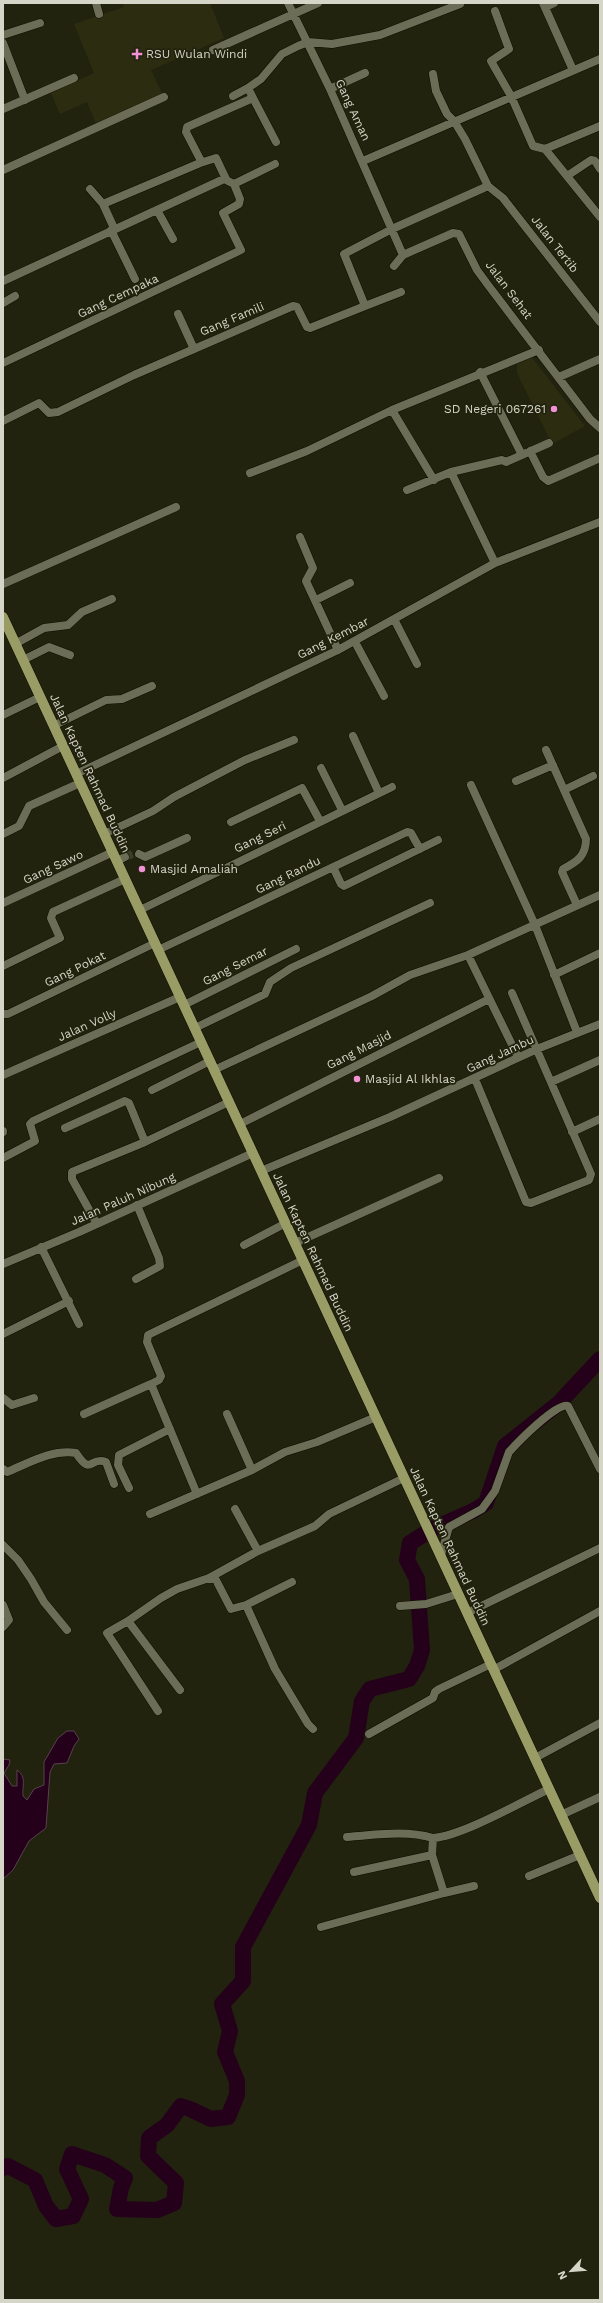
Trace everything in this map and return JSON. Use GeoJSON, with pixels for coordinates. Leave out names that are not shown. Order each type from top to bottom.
{"type":"FeatureCollection","features":[{"type":"Feature","properties":{"kind":"main road","name":"Jalan Kapten Rahmad Buddin"},"geometry":{"type":"LineString","coordinates":[[3,617],[104,834],[118,857],[125,879],[600,1898]]}},
{"type":"Feature","properties":{"kind":"street"},"geometry":{"type":"LineString","coordinates":[[96,3],[98,14]]}},
{"type":"Feature","properties":{"kind":"street","name":"Gang Aman"},"geometry":{"type":"LineString","coordinates":[[288,3],[330,89],[392,229]]}},
{"type":"Feature","properties":{"kind":"street"},"geometry":{"type":"LineString","coordinates":[[213,50],[318,3]]}},
{"type":"Feature","properties":{"kind":"street"},"geometry":{"type":"LineString","coordinates":[[554,3],[544,5],[573,70]]}},
{"type":"Feature","properties":{"kind":"street"},"geometry":{"type":"LineString","coordinates":[[233,96],[261,79],[282,54],[308,42],[332,44],[380,35],[460,4]]}},
{"type":"Feature","properties":{"kind":"street"},"geometry":{"type":"LineString","coordinates":[[495,11],[509,49],[491,61],[510,96],[533,146],[545,149],[600,126]]}},
{"type":"Feature","properties":{"kind":"street"},"geometry":{"type":"LineString","coordinates":[[3,35],[40,23]]}},
{"type":"Feature","properties":{"kind":"street"},"geometry":{"type":"LineString","coordinates":[[3,43],[25,100]]}},
{"type":"Feature","properties":{"kind":"street"},"geometry":{"type":"LineString","coordinates":[[363,161],[510,96],[600,60]]}},
{"type":"Feature","properties":{"kind":"street"},"geometry":{"type":"LineString","coordinates":[[330,89],[365,72]]}},
{"type":"Feature","properties":{"kind":"street"},"geometry":{"type":"LineString","coordinates":[[401,292],[365,306],[344,254],[392,229],[488,186],[454,120],[447,114],[441,104],[432,74]]}},
{"type":"Feature","properties":{"kind":"street"},"geometry":{"type":"LineString","coordinates":[[3,109],[74,78]]}},
{"type":"Feature","properties":{"kind":"street"},"geometry":{"type":"LineString","coordinates":[[248,88],[276,142]]}},
{"type":"Feature","properties":{"kind":"street"},"geometry":{"type":"LineString","coordinates":[[3,170],[164,97]]}},
{"type":"Feature","properties":{"kind":"street"},"geometry":{"type":"LineString","coordinates":[[200,163],[200,159],[186,132],[187,127],[253,98]]}},
{"type":"Feature","properties":{"kind":"street"},"geometry":{"type":"LineString","coordinates":[[545,149],[600,217]]}},
{"type":"Feature","properties":{"kind":"street"},"geometry":{"type":"LineString","coordinates":[[103,204],[200,163],[216,158],[226,179],[234,184],[274,164]]}},
{"type":"Feature","properties":{"kind":"street"},"geometry":{"type":"LineString","coordinates":[[567,176],[591,160],[595,161],[600,169]]}},
{"type":"Feature","properties":{"kind":"street"},"geometry":{"type":"LineString","coordinates":[[4,279],[112,229],[226,179]]}},
{"type":"Feature","properties":{"kind":"street","name":"Gang Cempaka"},"geometry":{"type":"LineString","coordinates":[[3,362],[242,250],[223,213],[241,202],[234,184]]}},
{"type":"Feature","properties":{"kind":"street","name":"Jalan Tertib"},"geometry":{"type":"LineString","coordinates":[[488,186],[503,198],[600,322]]}},
{"type":"Feature","properties":{"kind":"street"},"geometry":{"type":"LineString","coordinates":[[90,189],[103,204],[112,229],[135,279]]}},
{"type":"Feature","properties":{"kind":"street"},"geometry":{"type":"LineString","coordinates":[[157,210],[173,239]]}},
{"type":"Feature","properties":{"kind":"street"},"geometry":{"type":"LineString","coordinates":[[392,229],[403,255],[394,266]]}},
{"type":"Feature","properties":{"kind":"street","name":"Jalan Sehat"},"geometry":{"type":"LineString","coordinates":[[403,255],[453,233],[459,234],[477,270],[590,419],[600,428]]}},
{"type":"Feature","properties":{"kind":"street"},"geometry":{"type":"LineString","coordinates":[[3,303],[15,296]]}},
{"type":"Feature","properties":{"kind":"street","name":"Gang Famili"},"geometry":{"type":"LineString","coordinates":[[3,421],[39,403],[50,413],[58,412],[194,349],[293,306],[297,307],[307,327],[310,328],[365,306]]}},
{"type":"Feature","properties":{"kind":"street"},"geometry":{"type":"LineString","coordinates":[[178,314],[194,349]]}},
{"type":"Feature","properties":{"kind":"street"},"geometry":{"type":"LineString","coordinates":[[250,473],[307,451],[392,410],[480,372],[539,350]]}},
{"type":"Feature","properties":{"kind":"street"},"geometry":{"type":"LineString","coordinates":[[559,377],[600,359]]}},
{"type":"Feature","properties":{"kind":"street"},"geometry":{"type":"LineString","coordinates":[[480,372],[522,455]]}},
{"type":"Feature","properties":{"kind":"street"},"geometry":{"type":"LineString","coordinates":[[392,410],[434,480]]}},
{"type":"Feature","properties":{"kind":"street"},"geometry":{"type":"LineString","coordinates":[[407,490],[451,472],[502,460],[506,462],[549,443]]}},
{"type":"Feature","properties":{"kind":"street"},"geometry":{"type":"LineString","coordinates":[[530,451],[543,477],[548,481],[600,458]]}},
{"type":"Feature","properties":{"kind":"street"},"geometry":{"type":"LineString","coordinates":[[451,472],[494,563]]}},
{"type":"Feature","properties":{"kind":"street"},"geometry":{"type":"LineString","coordinates":[[3,584],[176,507]]}},
{"type":"Feature","properties":{"kind":"street","name":"Gang Kembar"},"geometry":{"type":"LineString","coordinates":[[3,834],[19,826],[29,806],[78,779],[355,642],[494,563],[600,522]]}},
{"type":"Feature","properties":{"kind":"street"},"geometry":{"type":"LineString","coordinates":[[300,537],[313,568],[306,580],[338,650]]}},
{"type":"Feature","properties":{"kind":"street"},"geometry":{"type":"LineString","coordinates":[[316,600],[350,583]]}},
{"type":"Feature","properties":{"kind":"street"},"geometry":{"type":"LineString","coordinates":[[15,644],[44,628],[68,624],[82,612],[112,599]]}},
{"type":"Feature","properties":{"kind":"street"},"geometry":{"type":"LineString","coordinates":[[394,619],[417,664]]}},
{"type":"Feature","properties":{"kind":"street"},"geometry":{"type":"LineString","coordinates":[[355,642],[384,696]]}},
{"type":"Feature","properties":{"kind":"street"},"geometry":{"type":"LineString","coordinates":[[23,660],[49,647],[70,655]]}},
{"type":"Feature","properties":{"kind":"street"},"geometry":{"type":"LineString","coordinates":[[53,726],[106,700],[122,699],[152,686]]}},
{"type":"Feature","properties":{"kind":"street"},"geometry":{"type":"LineString","coordinates":[[3,715],[40,697]]}},
{"type":"Feature","properties":{"kind":"street"},"geometry":{"type":"LineString","coordinates":[[353,736],[379,793]]}},
{"type":"Feature","properties":{"kind":"street"},"geometry":{"type":"LineString","coordinates":[[104,834],[153,811],[174,797],[245,760],[294,740]]}},
{"type":"Feature","properties":{"kind":"street"},"geometry":{"type":"LineString","coordinates":[[3,778],[63,746]]}},
{"type":"Feature","properties":{"kind":"street"},"geometry":{"type":"LineString","coordinates":[[546,750],[586,839],[584,852],[579,860],[563,869],[562,872],[577,905]]}},
{"type":"Feature","properties":{"kind":"street"},"geometry":{"type":"LineString","coordinates":[[516,781],[553,765]]}},
{"type":"Feature","properties":{"kind":"street"},"geometry":{"type":"LineString","coordinates":[[321,768],[342,810]]}},
{"type":"Feature","properties":{"kind":"street"},"geometry":{"type":"LineString","coordinates":[[564,790],[592,776]]}},
{"type":"Feature","properties":{"kind":"street"},"geometry":{"type":"LineString","coordinates":[[471,784],[535,925],[577,1032]]}},
{"type":"Feature","properties":{"kind":"street","name":"Gang Seri"},"geometry":{"type":"LineString","coordinates":[[140,910],[342,810],[392,787]]}},
{"type":"Feature","properties":{"kind":"street"},"geometry":{"type":"LineString","coordinates":[[231,822],[302,788],[320,821]]}},
{"type":"Feature","properties":{"kind":"street","name":"Gang Randu"},"geometry":{"type":"LineString","coordinates":[[157,947],[407,832],[411,833],[420,849]]}},
{"type":"Feature","properties":{"kind":"street"},"geometry":{"type":"LineString","coordinates":[[139,854],[145,857],[186,838]]}},
{"type":"Feature","properties":{"kind":"street"},"geometry":{"type":"LineString","coordinates":[[333,867],[340,884],[344,886],[438,840]]}},
{"type":"Feature","properties":{"kind":"street","name":"Gang Sawo"},"geometry":{"type":"LineString","coordinates":[[3,903],[118,857]]}},
{"type":"Feature","properties":{"kind":"street"},"geometry":{"type":"LineString","coordinates":[[3,966],[60,938],[51,918],[53,912],[125,879]]}},
{"type":"Feature","properties":{"kind":"street"},"geometry":{"type":"LineString","coordinates":[[152,1090],[212,1066],[410,975],[468,955],[600,895]]}},
{"type":"Feature","properties":{"kind":"street"},"geometry":{"type":"LineString","coordinates":[[195,1028],[265,994],[270,982],[291,968],[430,903]]}},
{"type":"Feature","properties":{"kind":"street","name":"Gang Pokat"},"geometry":{"type":"LineString","coordinates":[[4,1014],[157,947]]}},
{"type":"Feature","properties":{"kind":"street","name":"Gang Semar"},"geometry":{"type":"LineString","coordinates":[[182,1001],[296,949]]}},
{"type":"Feature","properties":{"kind":"street"},"geometry":{"type":"LineString","coordinates":[[554,975],[600,953]]}},
{"type":"Feature","properties":{"kind":"street"},"geometry":{"type":"LineString","coordinates":[[468,955],[518,1057]]}},
{"type":"Feature","properties":{"kind":"street"},"geometry":{"type":"LineString","coordinates":[[475,1079],[526,1202],[531,1203],[589,1180],[591,1174],[512,993]]}},
{"type":"Feature","properties":{"kind":"street","name":"Gang Masjid"},"geometry":{"type":"LineString","coordinates":[[240,1124],[489,999]]}},
{"type":"Feature","properties":{"kind":"street","name":"Jalan Volly"},"geometry":{"type":"LineString","coordinates":[[3,1075],[182,1001]]}},
{"type":"Feature","properties":{"kind":"street","name":"Gang Jambu"},"geometry":{"type":"LineString","coordinates":[[261,1171],[475,1079],[518,1057],[600,1024]]}},
{"type":"Feature","properties":{"kind":"street"},"geometry":{"type":"LineString","coordinates":[[3,1158],[35,1141],[30,1124],[33,1121],[201,1042]]}},
{"type":"Feature","properties":{"kind":"street"},"geometry":{"type":"LineString","coordinates":[[551,1082],[600,1060]]}},
{"type":"Feature","properties":{"kind":"street"},"geometry":{"type":"LineString","coordinates":[[65,1128],[125,1101],[130,1103],[146,1142]]}},
{"type":"Feature","properties":{"kind":"street"},"geometry":{"type":"LineString","coordinates":[[95,1225],[72,1179],[72,1172],[146,1142],[229,1102]]}},
{"type":"Feature","properties":{"kind":"street"},"geometry":{"type":"LineString","coordinates":[[572,1132],[600,1119]]}},
{"type":"Feature","properties":{"kind":"street","name":"Jalan Paluh Nibung"},"geometry":{"type":"LineString","coordinates":[[3,1264],[95,1225],[253,1153]]}},
{"type":"Feature","properties":{"kind":"street"},"geometry":{"type":"LineString","coordinates":[[295,1243],[440,1178]]}},
{"type":"Feature","properties":{"kind":"street"},"geometry":{"type":"LineString","coordinates":[[136,1279],[160,1266],[159,1258],[137,1206]]}},
{"type":"Feature","properties":{"kind":"street"},"geometry":{"type":"LineString","coordinates":[[244,1245],[286,1223]]}},
{"type":"Feature","properties":{"kind":"street"},"geometry":{"type":"LineString","coordinates":[[42,1247],[70,1301],[79,1324]]}},
{"type":"Feature","properties":{"kind":"street"},"geometry":{"type":"LineString","coordinates":[[84,1414],[159,1380],[161,1376],[147,1342],[148,1335],[302,1260]]}},
{"type":"Feature","properties":{"kind":"street"},"geometry":{"type":"LineString","coordinates":[[3,1334],[70,1301]]}},
{"type":"Feature","properties":{"kind":"street"},"geometry":{"type":"LineString","coordinates":[[151,1384],[197,1494]]}},
{"type":"Feature","properties":{"kind":"street"},"geometry":{"type":"LineString","coordinates":[[3,1398],[12,1405],[34,1398]]}},
{"type":"Feature","properties":{"kind":"street"},"geometry":{"type":"LineString","coordinates":[[441,1555],[449,1527],[480,1511],[491,1498],[509,1452],[543,1420],[562,1406],[568,1406],[600,1469]]}},
{"type":"Feature","properties":{"kind":"street"},"geometry":{"type":"LineString","coordinates":[[228,1414],[252,1470]]}},
{"type":"Feature","properties":{"kind":"street"},"geometry":{"type":"LineString","coordinates":[[150,1514],[252,1470],[285,1452],[317,1442],[376,1417]]}},
{"type":"Feature","properties":{"kind":"street"},"geometry":{"type":"LineString","coordinates":[[129,1488],[118,1465],[119,1455],[170,1429]]}},
{"type":"Feature","properties":{"kind":"street"},"geometry":{"type":"LineString","coordinates":[[3,1468],[7,1472],[54,1452],[66,1451],[76,1453],[87,1466],[102,1461],[106,1462],[114,1484]]}},
{"type":"Feature","properties":{"kind":"street"},"geometry":{"type":"LineString","coordinates":[[158,1711],[107,1633],[128,1621],[160,1598],[177,1589],[209,1578],[258,1551],[315,1526],[329,1514],[404,1478]]}},
{"type":"Feature","properties":{"kind":"street"},"geometry":{"type":"LineString","coordinates":[[235,1509],[258,1551]]}},
{"type":"Feature","properties":{"kind":"street"},"geometry":{"type":"LineString","coordinates":[[467,1613],[600,1548]]}},
{"type":"Feature","properties":{"kind":"street"},"geometry":{"type":"LineString","coordinates":[[5,1550],[31,1579],[53,1614],[65,1628]]}},
{"type":"Feature","properties":{"kind":"street"},"geometry":{"type":"LineString","coordinates":[[209,1578],[216,1580],[232,1610],[246,1605],[292,1582]]}},
{"type":"Feature","properties":{"kind":"street"},"geometry":{"type":"LineString","coordinates":[[400,1606],[426,1604],[458,1594]]}},
{"type":"Feature","properties":{"kind":"street"},"geometry":{"type":"LineString","coordinates":[[3,1605],[9,1620],[3,1627]]}},
{"type":"Feature","properties":{"kind":"street"},"geometry":{"type":"LineString","coordinates":[[246,1605],[275,1669],[308,1724],[313,1729]]}},
{"type":"Feature","properties":{"kind":"street"},"geometry":{"type":"LineString","coordinates":[[369,1734],[433,1698],[438,1689],[492,1667],[600,1611]]}},
{"type":"Feature","properties":{"kind":"street"},"geometry":{"type":"LineString","coordinates":[[128,1621],[180,1690]]}},
{"type":"Feature","properties":{"kind":"street"},"geometry":{"type":"LineString","coordinates":[[535,1758],[600,1723]]}},
{"type":"Feature","properties":{"kind":"street"},"geometry":{"type":"LineString","coordinates":[[347,1838],[403,1833],[442,1838],[549,1789]]}},
{"type":"Feature","properties":{"kind":"street"},"geometry":{"type":"LineString","coordinates":[[561,1815],[600,1797]]}},
{"type":"Feature","properties":{"kind":"street"},"geometry":{"type":"LineString","coordinates":[[433,1838],[432,1855],[444,1893]]}},
{"type":"Feature","properties":{"kind":"street"},"geometry":{"type":"LineString","coordinates":[[354,1872],[432,1855]]}},
{"type":"Feature","properties":{"kind":"street"},"geometry":{"type":"LineString","coordinates":[[529,1876],[580,1855]]}},
{"type":"Feature","properties":{"kind":"street"},"geometry":{"type":"LineString","coordinates":[[321,1927],[474,1886]]}},
{"type":"Feature","properties":{"kind":"shaded area","name":"RSU Wulan Windi"},"geometry":{"type":"Polygon","coordinates":[[[122,3],[210,3],[224,38],[151,70],[163,95],[97,126],[87,102],[60,114],[51,93],[94,73],[74,24],[124,7],[122,3]]]}},
{"type":"Feature","properties":{"kind":"shaded area","name":"SD Negeri 067261"},"geometry":{"type":"Polygon","coordinates":[[[530,355],[585,426],[552,444],[517,373],[517,364],[519,359],[530,355]]]}},
{"type":"Feature","properties":{"kind":"shaded area"},"geometry":{"type":"Polygon","coordinates":[[[67,1731],[74,1731],[79,1739],[74,1746],[67,1763],[54,1764],[50,1772],[46,1828],[29,1841],[13,1870],[3,1879],[3,1759],[10,1760],[4,1773],[12,1786],[17,1786],[17,1770],[22,1776],[23,1796],[27,1800],[34,1789],[44,1785],[44,1762],[58,1738],[67,1731]]]}},
{"type":"Feature","properties":{"kind":"waterway"},"geometry":{"type":"LineString","coordinates":[[3,2168],[8,2166],[35,2180],[46,2206],[56,2219],[73,2216],[81,2199],[67,2169],[72,2154],[105,2165],[125,2178],[121,2188],[117,2209],[157,2210],[174,2203],[176,2183],[148,2156],[149,2138],[167,2125],[181,2106],[211,2119],[228,2117],[237,2095],[237,2081],[225,2052],[230,2031],[222,2004],[243,1981],[243,1947],[309,1825],[315,1793],[356,1738],[362,1701],[370,1689],[409,1679],[417,1666],[422,1650],[417,1579],[407,1560],[410,1543],[432,1529],[473,1511],[486,1503],[505,1446],[559,1403],[600,1359]]}},
{"type":"Feature","properties":{"kind":"tunnel"},"geometry":{"type":"LineString","coordinates":[[125,857],[135,853],[139,854]]}},
{"type":"Feature","properties":{"kind":"place","name":"RSU Wulan Windi"},"geometry":{"type":"Point","coordinates":[137,54]}},
{"type":"Feature","properties":{"kind":"place","name":"SD Negeri 067261"},"geometry":{"type":"Point","coordinates":[554,409]}},
{"type":"Feature","properties":{"kind":"place","name":"Masjid Amaliah"},"geometry":{"type":"Point","coordinates":[142,869]}},
{"type":"Feature","properties":{"kind":"place","name":"Masjid Al Ikhlas"},"geometry":{"type":"Point","coordinates":[357,1079]}}]}
